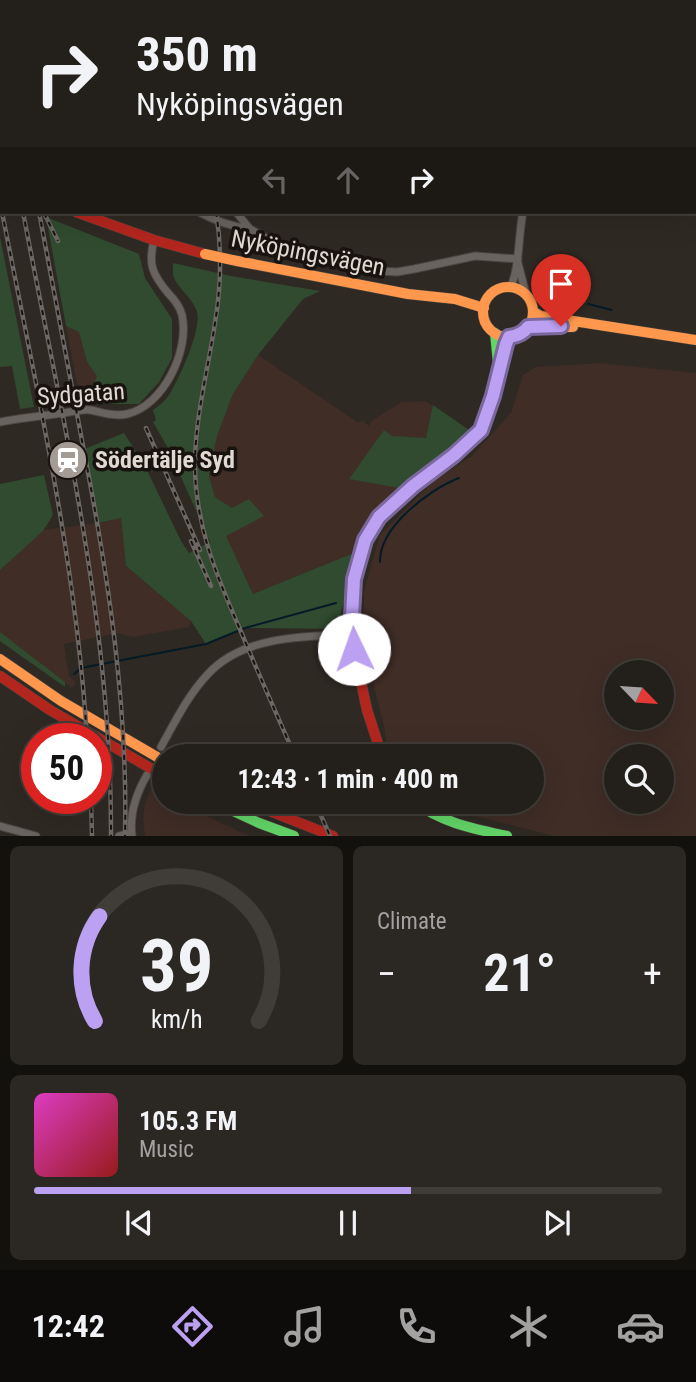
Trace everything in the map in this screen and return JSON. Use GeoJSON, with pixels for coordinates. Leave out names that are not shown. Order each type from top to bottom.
{"type":"FeatureCollection","features":[{"type":"Feature","properties":{"kind":"main road","name":"Nyköpingsvägen"},"geometry":{"type":"LineString","coordinates":[[82,214],[155,240],[205,254],[408,295],[456,299],[490,295]]}},
{"type":"Feature","properties":{"kind":"main road","name":"Nyköpingsvägen"},"geometry":{"type":"LineString","coordinates":[[96,214],[155,240]]}},
{"type":"Feature","properties":{"kind":"main road"},"geometry":{"type":"LineString","coordinates":[[511,288],[526,294],[534,312],[525,331],[509,337],[495,333],[488,327],[484,319],[484,308],[490,295],[497,290],[511,288]]}},
{"type":"Feature","properties":{"kind":"main road","name":"Nyköpingsvägen"},"geometry":{"type":"LineString","coordinates":[[456,299],[484,308]]}},
{"type":"Feature","properties":{"kind":"main road"},"geometry":{"type":"LineString","coordinates":[[534,312],[541,316],[696,340]]}},
{"type":"Feature","properties":{"kind":"main road"},"geometry":{"type":"LineString","coordinates":[[528,327],[608,327]]}},
{"type":"Feature","properties":{"kind":"main road"},"geometry":{"type":"LineString","coordinates":[[495,333],[499,370]]}},
{"type":"Feature","properties":{"kind":"main road"},"geometry":{"type":"LineString","coordinates":[[378,744],[367,710],[351,635],[354,579],[365,540],[379,517],[481,430],[509,337]]}},
{"type":"Feature","properties":{"kind":"main road"},"geometry":{"type":"LineString","coordinates":[[0,659],[61,701],[152,754]]}},
{"type":"Feature","properties":{"kind":"main road"},"geometry":{"type":"LineString","coordinates":[[0,676],[50,710],[152,769]]}},
{"type":"Feature","properties":{"kind":"main road"},"geometry":{"type":"LineString","coordinates":[[241,814],[294,836]]}},
{"type":"Feature","properties":{"kind":"main road"},"geometry":{"type":"LineString","coordinates":[[277,814],[332,836]]}},
{"type":"Feature","properties":{"kind":"main road"},"geometry":{"type":"LineString","coordinates":[[433,814],[507,836]]}},
{"type":"Feature","properties":{"kind":"street"},"geometry":{"type":"LineString","coordinates":[[203,214],[233,226],[250,229]]}},
{"type":"Feature","properties":{"kind":"street"},"geometry":{"type":"LineString","coordinates":[[238,214],[250,229],[264,238],[333,261],[381,271],[397,272],[475,256],[518,259]]}},
{"type":"Feature","properties":{"kind":"street"},"geometry":{"type":"LineString","coordinates":[[511,288],[518,259],[523,214]]}},
{"type":"Feature","properties":{"kind":"street","name":"Sydgatan"},"geometry":{"type":"LineString","coordinates":[[0,422],[89,410],[114,415],[127,414],[148,405],[161,391],[177,361],[183,329],[182,314],[152,267],[155,240]]}},
{"type":"Feature","properties":{"kind":"street"},"geometry":{"type":"LineString","coordinates":[[518,259],[526,294]]}},
{"type":"Feature","properties":{"kind":"street"},"geometry":{"type":"LineString","coordinates":[[163,744],[197,686],[225,659],[247,648],[274,640],[351,635]]}},
{"type":"Feature","properties":{"kind":"street"},"geometry":{"type":"LineString","coordinates":[[119,836],[132,835],[135,799],[147,775]]}},
{"type":"Feature","properties":{"kind":"street"},"geometry":{"type":"LineString","coordinates":[[0,826],[36,836]]}},
{"type":"Feature","properties":{"kind":"shaded area"},"geometry":{"type":"Polygon","coordinates":[[[66,326],[79,332],[87,362],[98,376],[92,387],[77,384],[66,326]]]}},
{"type":"Feature","properties":{"kind":"shaded area"},"geometry":{"type":"Polygon","coordinates":[[[258,355],[357,422],[363,421],[369,426],[371,421],[402,402],[425,401],[469,430],[434,463],[377,508],[351,554],[253,594],[225,536],[232,508],[215,497],[209,476],[217,436],[233,394],[258,355]]]}},
{"type":"Feature","properties":{"kind":"shaded area"},"geometry":{"type":"Polygon","coordinates":[[[600,363],[696,373],[696,836],[554,836],[468,814],[544,814],[544,744],[386,744],[369,666],[364,628],[364,591],[380,535],[436,479],[472,456],[511,413],[523,375],[536,367],[600,363]]]}},
{"type":"Feature","properties":{"kind":"shaded area"},"geometry":{"type":"Polygon","coordinates":[[[121,518],[126,566],[191,621],[189,627],[133,637],[117,633],[64,644],[69,677],[76,682],[72,688],[0,632],[0,570],[43,530],[121,518]]]}},
{"type":"Feature","properties":{"kind":"shaded area"},"geometry":{"type":"Polygon","coordinates":[[[151,789],[152,814],[202,814],[249,836],[145,836],[145,803],[151,789]]]}},
{"type":"Feature","properties":{"kind":"green space"},"geometry":{"type":"Polygon","coordinates":[[[46,217],[139,254],[145,278],[172,319],[172,358],[159,382],[139,404],[97,404],[83,387],[92,387],[97,376],[87,362],[79,332],[66,326],[46,217]]]}},
{"type":"Feature","properties":{"kind":"green space"},"geometry":{"type":"Polygon","coordinates":[[[0,237],[34,407],[20,409],[12,366],[0,367],[0,237]]]}},
{"type":"Feature","properties":{"kind":"green space"},"geometry":{"type":"Polygon","coordinates":[[[173,263],[320,291],[303,299],[258,355],[233,394],[217,436],[209,476],[215,497],[232,508],[249,499],[264,516],[226,536],[253,594],[351,554],[354,560],[337,629],[245,628],[206,644],[191,621],[126,566],[121,518],[98,523],[82,450],[124,433],[143,462],[189,553],[210,542],[169,450],[153,422],[156,420],[153,410],[169,395],[184,366],[198,320],[195,307],[174,278],[173,263]]]}},
{"type":"Feature","properties":{"kind":"green space"},"geometry":{"type":"Polygon","coordinates":[[[433,405],[469,430],[445,454],[399,488],[349,479],[384,430],[392,436],[426,438],[433,405]]]}},
{"type":"Feature","properties":{"kind":"green space"},"geometry":{"type":"Polygon","coordinates":[[[44,475],[53,515],[43,531],[0,570],[0,484],[44,475]]]}},
{"type":"Feature","properties":{"kind":"green space"},"geometry":{"type":"Polygon","coordinates":[[[0,632],[65,682],[65,687],[0,641],[0,632]]]}},
{"type":"Feature","properties":{"kind":"waterway"},"geometry":{"type":"LineString","coordinates":[[538,288],[556,292]]}},
{"type":"Feature","properties":{"kind":"waterway"},"geometry":{"type":"LineString","coordinates":[[588,304],[612,310]]}},
{"type":"Feature","properties":{"kind":"waterway"},"geometry":{"type":"LineString","coordinates":[[380,562],[388,536],[408,511],[434,491],[459,478]]}},
{"type":"Feature","properties":{"kind":"waterway"},"geometry":{"type":"LineString","coordinates":[[74,674],[81,668],[206,644],[245,628],[336,603]]}},
{"type":"Feature","properties":{"kind":"railway"},"geometry":{"type":"LineString","coordinates":[[2,214],[64,540],[82,672],[86,723]]}},
{"type":"Feature","properties":{"kind":"railway"},"geometry":{"type":"LineString","coordinates":[[23,214],[68,444],[94,600],[109,757],[111,836]]}},
{"type":"Feature","properties":{"kind":"railway"},"geometry":{"type":"LineString","coordinates":[[39,214],[108,591],[120,689],[125,836]]}},
{"type":"Feature","properties":{"kind":"railway"},"geometry":{"type":"LineString","coordinates":[[44,214],[58,241]]}},
{"type":"Feature","properties":{"kind":"railway"},"geometry":{"type":"LineString","coordinates":[[216,214],[220,282],[196,443],[198,506],[209,550],[224,592],[290,744]]}},
{"type":"Feature","properties":{"kind":"railway"},"geometry":{"type":"LineString","coordinates":[[146,428],[200,550]]}},
{"type":"Feature","properties":{"kind":"railway"},"geometry":{"type":"LineString","coordinates":[[191,541],[211,586]]}},
{"type":"Feature","properties":{"kind":"railway"},"geometry":{"type":"LineString","coordinates":[[91,814],[92,836]]}},
{"type":"Feature","properties":{"kind":"railway"},"geometry":{"type":"LineString","coordinates":[[320,814],[330,836]]}},
{"type":"Feature","properties":{"kind":"traffic: fast"},"geometry":{"type":"LineString","coordinates":[[495,333],[498,363]]}},
{"type":"Feature","properties":{"kind":"traffic: fast"},"geometry":{"type":"LineString","coordinates":[[240,814],[294,836]]}},
{"type":"Feature","properties":{"kind":"traffic: fast"},"geometry":{"type":"LineString","coordinates":[[434,814],[471,828],[507,836]]}},
{"type":"Feature","properties":{"kind":"traffic: slow"},"geometry":{"type":"LineString","coordinates":[[205,254],[237,261]]}},
{"type":"Feature","properties":{"kind":"traffic: slow"},"geometry":{"type":"LineString","coordinates":[[237,261],[408,294],[455,299],[484,308]]}},
{"type":"Feature","properties":{"kind":"traffic: slow"},"geometry":{"type":"LineString","coordinates":[[508,287],[526,294],[533,312],[526,330],[508,337],[490,330],[483,312],[490,294],[508,287]]}},
{"type":"Feature","properties":{"kind":"traffic: slow"},"geometry":{"type":"LineString","coordinates":[[534,312],[541,316],[696,340]]}},
{"type":"Feature","properties":{"kind":"traffic: slow"},"geometry":{"type":"LineString","coordinates":[[528,327],[573,327]]}},
{"type":"Feature","properties":{"kind":"traffic: slow"},"geometry":{"type":"LineString","coordinates":[[0,659],[61,701],[152,754]]}},
{"type":"Feature","properties":{"kind":"traffic: jam"},"geometry":{"type":"LineString","coordinates":[[82,214],[154,240],[205,254]]}},
{"type":"Feature","properties":{"kind":"traffic: jam"},"geometry":{"type":"LineString","coordinates":[[378,744],[367,710],[351,635],[354,579],[365,540],[379,517],[481,430],[509,337]]}},
{"type":"Feature","properties":{"kind":"traffic: jam"},"geometry":{"type":"LineString","coordinates":[[0,676],[50,710],[152,769]]}},
{"type":"Feature","properties":{"kind":"traffic: jam"},"geometry":{"type":"LineString","coordinates":[[277,814],[333,836]]}},
{"type":"Feature","properties":{"kind":"place","name":"Södertälje Syd"},"geometry":{"type":"Point","coordinates":[68,460]}},
{"type":"Feature","properties":{"kind":"route"},"geometry":{"type":"LineString","coordinates":[[354,649],[351,635],[354,579],[365,540],[379,517],[481,430],[509,337],[517,336],[528,327],[561,326]]}}]}
